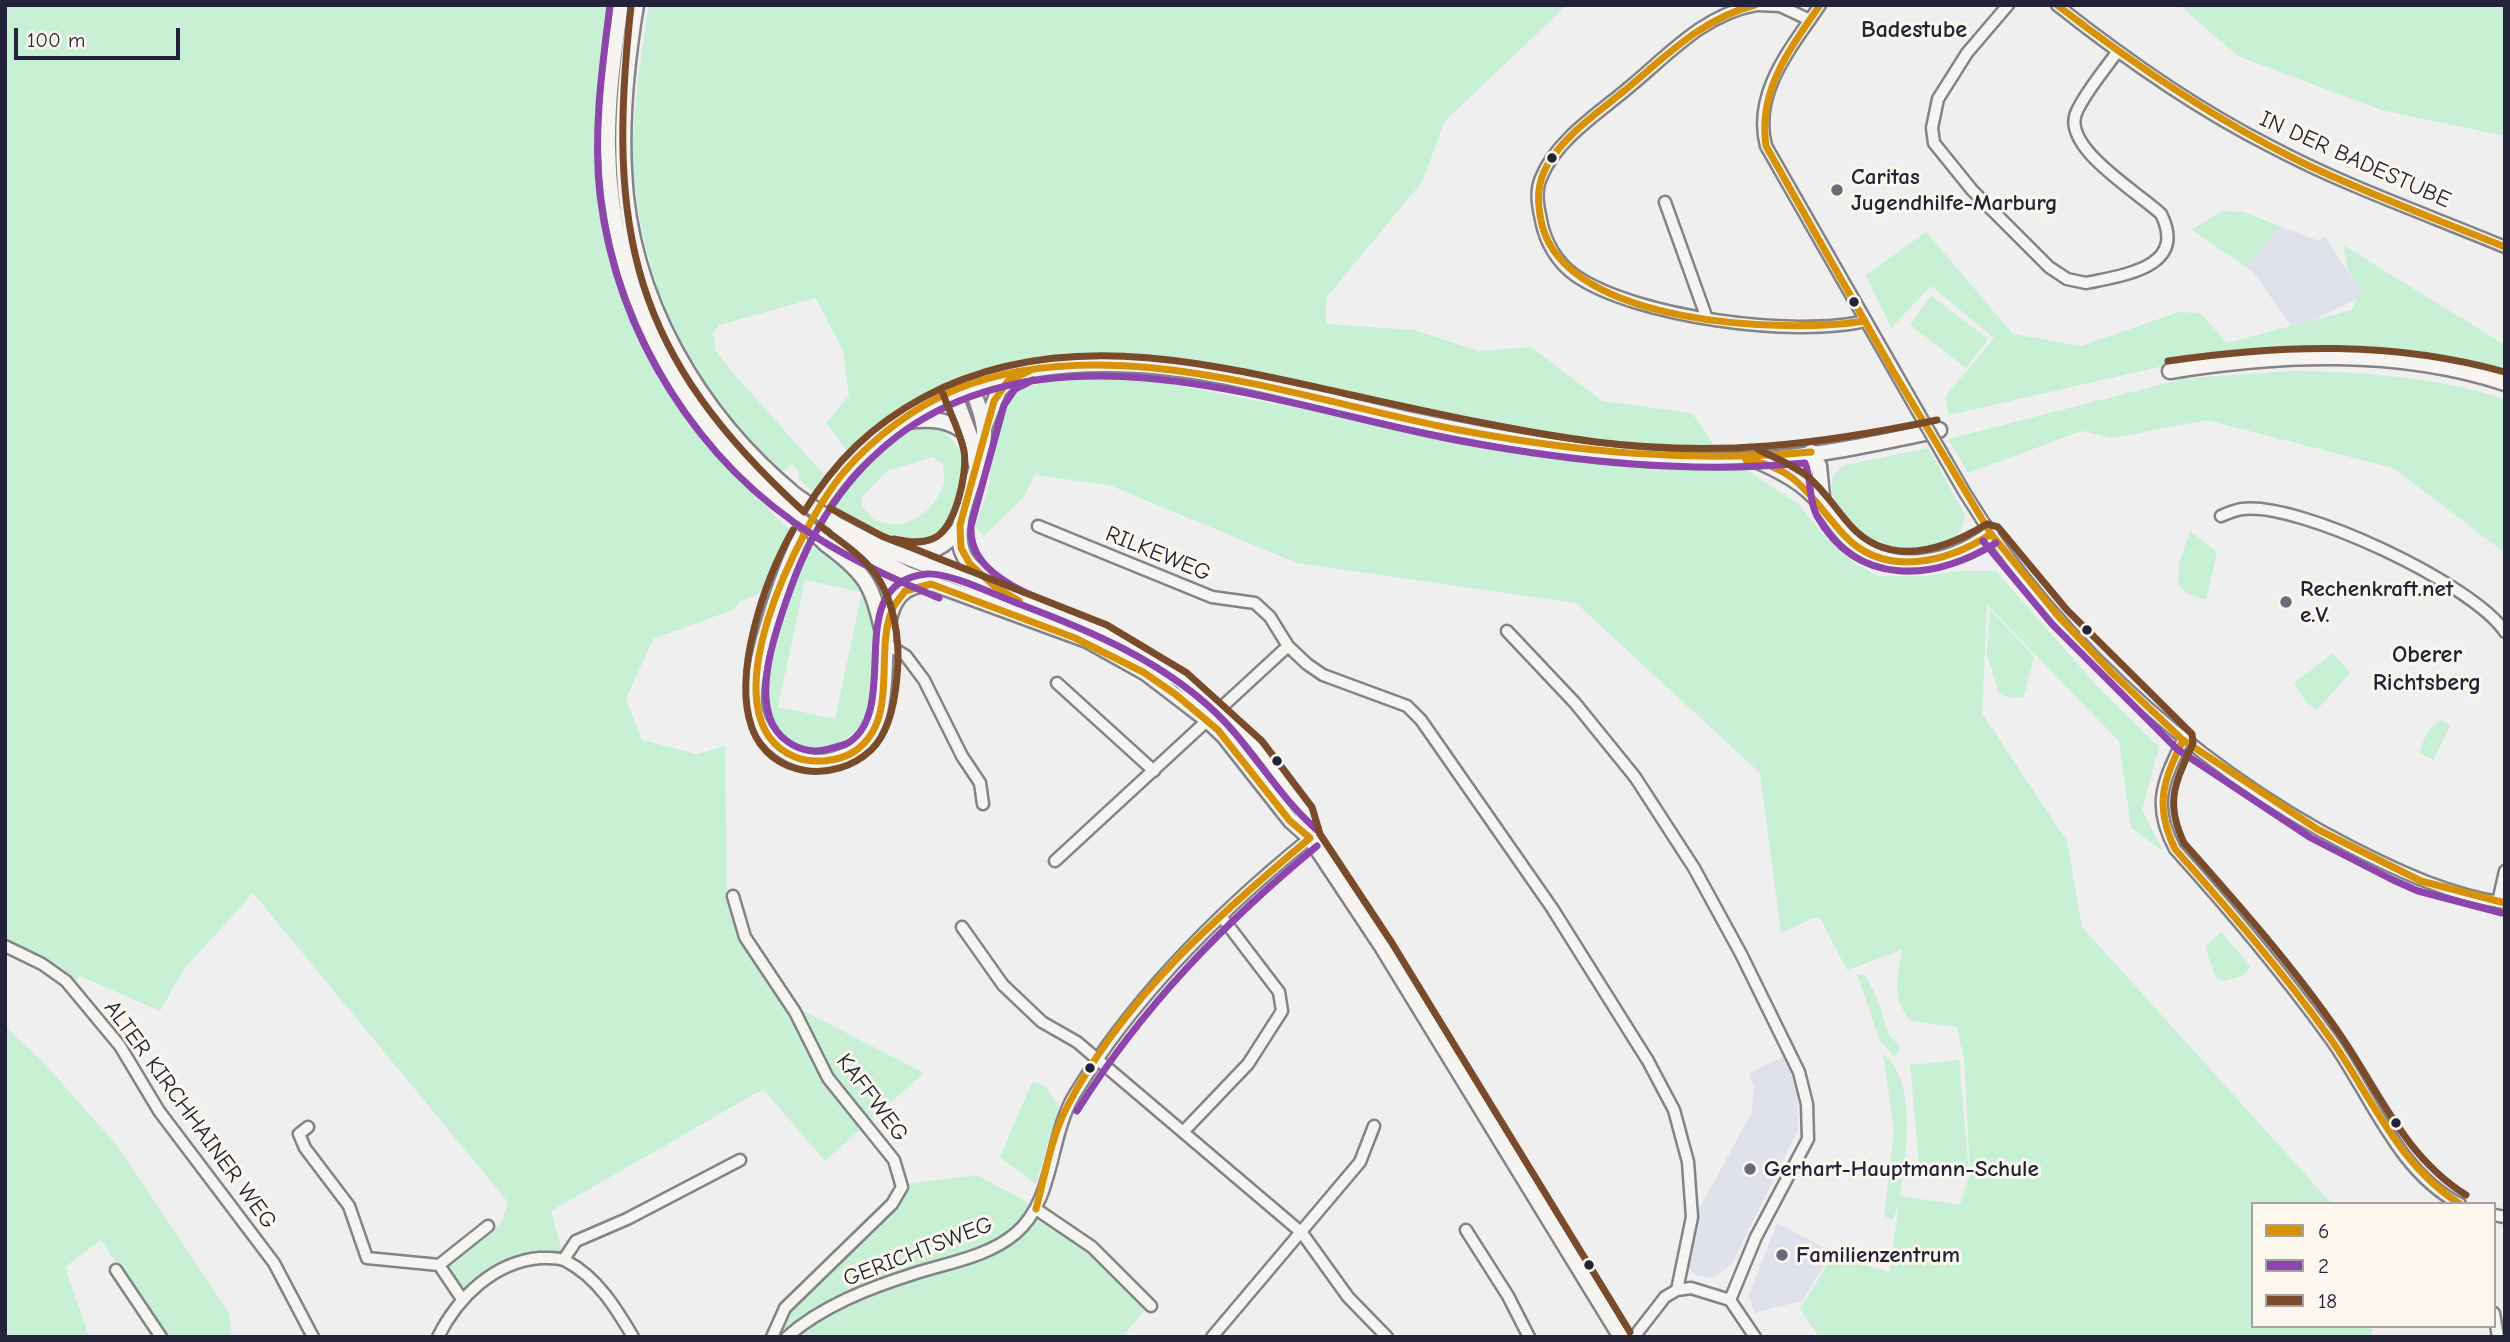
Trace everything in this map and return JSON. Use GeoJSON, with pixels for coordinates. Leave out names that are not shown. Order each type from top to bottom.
{"type":"FeatureCollection","features":[{"type":"Feature","properties":{"kind":"main road"},"geometry":{"type":"LineString","coordinates":[[621,5],[612,70],[608,158],[617,232],[629,282],[656,347],[685,396],[732,455],[831,535],[879,562],[931,584],[1087,640],[1211,714]]}},
{"type":"Feature","properties":{"kind":"main road"},"geometry":{"type":"LineString","coordinates":[[636,5],[623,126],[624,172],[637,254],[665,330],[686,371],[731,434],[788,499]]}},
{"type":"Feature","properties":{"kind":"main road"},"geometry":{"type":"LineString","coordinates":[[2170,371],[2220,364],[2324,357],[2417,364],[2505,383]]}},
{"type":"Feature","properties":{"kind":"main road"},"geometry":{"type":"LineString","coordinates":[[931,584],[907,587],[893,601],[886,644],[883,708],[876,727],[858,749],[839,758],[818,762],[792,756],[769,739],[756,714],[754,683],[797,545],[821,504],[852,463],[902,422],[953,391],[970,384],[1018,372],[1081,364],[1162,367],[1203,373],[1411,420],[1601,453],[1708,461],[1755,460],[1811,453],[1939,430]]}},
{"type":"Feature","properties":{"kind":"main road"},"geometry":{"type":"LineString","coordinates":[[1015,600],[966,560],[960,541],[961,524],[984,428],[999,390],[1018,372]]}},
{"type":"Feature","properties":{"kind":"main road"},"geometry":{"type":"LineString","coordinates":[[970,384],[984,428]]}},
{"type":"Feature","properties":{"kind":"main road"},"geometry":{"type":"LineString","coordinates":[[953,391],[970,436],[976,469]]}},
{"type":"Feature","properties":{"kind":"main road"},"geometry":{"type":"LineString","coordinates":[[902,422],[935,419],[954,424],[970,436]]}},
{"type":"Feature","properties":{"kind":"main road"},"geometry":{"type":"LineString","coordinates":[[1807,489],[1804,477],[1811,453]]}},
{"type":"Feature","properties":{"kind":"main road"},"geometry":{"type":"LineString","coordinates":[[1811,453],[1819,466],[1823,506]]}},
{"type":"Feature","properties":{"kind":"main road"},"geometry":{"type":"LineString","coordinates":[[1755,460],[1784,473],[1807,489],[1823,506],[1833,523],[1855,544],[1895,561],[1915,564],[1944,559],[1974,546],[1991,534]]}},
{"type":"Feature","properties":{"kind":"main road"},"geometry":{"type":"LineString","coordinates":[[831,535],[925,553],[950,541],[961,524]]}},
{"type":"Feature","properties":{"kind":"main road"},"geometry":{"type":"LineString","coordinates":[[831,535],[871,587],[886,644]]}},
{"type":"Feature","properties":{"kind":"main road"},"geometry":{"type":"LineString","coordinates":[[878,546],[1102,634],[1155,663],[1211,714],[1254,748],[1303,813],[1310,838],[1383,948],[1621,1337]]}},
{"type":"Feature","properties":{"kind":"street"},"geometry":{"type":"LineString","coordinates":[[1810,20],[1788,9],[1757,5],[1725,14],[1695,32],[1561,146],[1541,177],[1537,190],[1545,237],[1553,253],[1575,276],[1619,297],[1706,316],[1777,327],[1837,328],[1865,321]]}},
{"type":"Feature","properties":{"kind":"street"},"geometry":{"type":"LineString","coordinates":[[1820,5],[1774,75],[1767,94],[1763,134],[1766,146],[1865,321],[1991,534],[2059,617],[2183,740],[2317,830],[2421,881],[2501,902],[2505,871]]}},
{"type":"Feature","properties":{"kind":"street"},"geometry":{"type":"LineString","coordinates":[[2008,5],[1967,53],[1938,99],[1932,128],[1934,143],[1943,157],[2049,267],[2067,279],[2086,283],[2145,267],[2161,256],[2168,237],[2161,214],[2084,150],[2075,133],[2077,110],[2117,52]]}},
{"type":"Feature","properties":{"kind":"street","name":"IN DER BADESTUBE"},"geometry":{"type":"LineString","coordinates":[[2057,5],[2117,52],[2175,92],[2270,146],[2354,186],[2505,247]]}},
{"type":"Feature","properties":{"kind":"street"},"geometry":{"type":"LineString","coordinates":[[1665,202],[1706,316]]}},
{"type":"Feature","properties":{"kind":"street"},"geometry":{"type":"LineString","coordinates":[[2221,516],[2251,508],[2313,521],[2414,563],[2471,600],[2505,632]]}},
{"type":"Feature","properties":{"kind":"street","name":"RILKEWEG"},"geometry":{"type":"LineString","coordinates":[[1038,526],[1212,597],[1255,603],[1270,617],[1288,646],[1323,675],[1399,701],[1421,720],[1552,908],[1648,1061],[1674,1110],[1692,1189],[1692,1217],[1677,1290]]}},
{"type":"Feature","properties":{"kind":"street"},"geometry":{"type":"LineString","coordinates":[[1507,631],[1575,703],[1635,777],[1694,868],[1741,954],[1799,1072],[1807,1104],[1808,1139],[1756,1237],[1730,1300]]}},
{"type":"Feature","properties":{"kind":"street"},"geometry":{"type":"LineString","coordinates":[[886,644],[906,656],[924,680],[962,756],[980,783],[983,804]]}},
{"type":"Feature","properties":{"kind":"street"},"geometry":{"type":"LineString","coordinates":[[1055,861],[1103,814],[1154,771],[1211,714],[1288,646]]}},
{"type":"Feature","properties":{"kind":"street"},"geometry":{"type":"LineString","coordinates":[[1057,683],[1154,771]]}},
{"type":"Feature","properties":{"kind":"street"},"geometry":{"type":"LineString","coordinates":[[2183,740],[2164,780],[2161,802],[2164,826],[2175,849],[2284,975],[2352,1070],[2408,1161],[2457,1202]]}},
{"type":"Feature","properties":{"kind":"street"},"geometry":{"type":"LineString","coordinates":[[1151,1306],[1092,1247],[1036,1209],[1060,1123],[1097,1060],[1140,1003],[1221,916],[1310,838]]}},
{"type":"Feature","properties":{"kind":"street","name":"KAFFWEG"},"geometry":{"type":"LineString","coordinates":[[733,896],[745,937],[795,1012],[828,1078],[894,1160],[902,1180],[902,1187],[892,1204],[785,1308],[772,1337]]}},
{"type":"Feature","properties":{"kind":"street"},"geometry":{"type":"LineString","coordinates":[[1183,1132],[1248,1063],[1282,1011],[1279,992],[1221,916]]}},
{"type":"Feature","properties":{"kind":"street"},"geometry":{"type":"LineString","coordinates":[[962,927],[1003,985],[1042,1022],[1077,1042],[1302,1233],[1348,1297],[1387,1337]]}},
{"type":"Feature","properties":{"kind":"street","name":"ALTER KIRCHHAINER WEG"},"geometry":{"type":"LineString","coordinates":[[5,946],[42,964],[66,981],[120,1045],[159,1111],[274,1263],[313,1337]]}},
{"type":"Feature","properties":{"kind":"street"},"geometry":{"type":"LineString","coordinates":[[1212,1337],[1360,1162],[1374,1126]]}},
{"type":"Feature","properties":{"kind":"street"},"geometry":{"type":"LineString","coordinates":[[308,1127],[299,1134],[349,1206],[367,1258],[439,1265],[488,1226]]}},
{"type":"Feature","properties":{"kind":"street"},"geometry":{"type":"LineString","coordinates":[[564,1259],[576,1241],[627,1219],[740,1160]]}},
{"type":"Feature","properties":{"kind":"street","name":"GERICHTSWEG"},"geometry":{"type":"LineString","coordinates":[[787,1337],[800,1324],[838,1303],[1001,1243],[1017,1232],[1036,1209]]}},
{"type":"Feature","properties":{"kind":"street"},"geometry":{"type":"LineString","coordinates":[[1466,1230],[1508,1296],[1529,1337]]}},
{"type":"Feature","properties":{"kind":"street"},"geometry":{"type":"LineString","coordinates":[[438,1337],[462,1299],[507,1267],[533,1259],[564,1259],[595,1283],[633,1337]]}},
{"type":"Feature","properties":{"kind":"street"},"geometry":{"type":"LineString","coordinates":[[439,1265],[462,1299]]}},
{"type":"Feature","properties":{"kind":"street"},"geometry":{"type":"LineString","coordinates":[[116,1270],[161,1337]]}},
{"type":"Feature","properties":{"kind":"street"},"geometry":{"type":"LineString","coordinates":[[1634,1337],[1655,1307],[1677,1290],[1691,1288],[1709,1291],[1730,1300],[1755,1337]]}},
{"type":"Feature","properties":{"kind":"shaded area"},"geometry":{"type":"Polygon","coordinates":[[[2280,226],[2319,241],[2324,236],[2364,295],[2294,330],[2253,272],[2246,267],[2280,226]]]}},
{"type":"Feature","properties":{"kind":"shaded area","name":"Gerhart-Hauptmann-Schule"},"geometry":{"type":"Polygon","coordinates":[[[1785,1056],[1797,1090],[1798,1130],[1732,1264],[1713,1278],[1696,1275],[1684,1264],[1699,1209],[1752,1112],[1754,1088],[1749,1073],[1785,1056]]]}},
{"type":"Feature","properties":{"kind":"shaded area"},"geometry":{"type":"Polygon","coordinates":[[[1777,1223],[1833,1252],[1802,1301],[1754,1313],[1749,1295],[1777,1223]]]}},
{"type":"Feature","properties":{"kind":"green space"},"geometry":{"type":"Polygon","coordinates":[[[5,5],[609,5],[598,159],[602,206],[624,293],[661,372],[685,409],[743,480],[794,533],[771,589],[739,602],[735,609],[653,639],[626,699],[642,740],[697,754],[725,746],[727,898],[740,941],[790,1014],[798,1008],[924,1073],[825,1161],[763,1089],[551,1211],[562,1252],[520,1256],[496,1266],[462,1291],[447,1265],[501,1223],[508,1202],[253,893],[184,969],[160,1011],[80,976],[74,983],[43,958],[5,938],[5,5]]]}},
{"type":"Feature","properties":{"kind":"green space"},"geometry":{"type":"Polygon","coordinates":[[[649,5],[1567,5],[1445,121],[1422,182],[1326,298],[1326,324],[1414,330],[1479,351],[1531,347],[1602,401],[1692,413],[1719,453],[1554,439],[1434,417],[1175,359],[1113,356],[1022,364],[987,371],[915,403],[848,452],[826,423],[849,396],[843,351],[816,298],[719,325],[713,333],[716,351],[734,374],[826,477],[814,492],[799,479],[798,470],[792,464],[783,471],[728,418],[686,356],[661,298],[643,235],[634,172],[635,108],[649,5]]]}},
{"type":"Feature","properties":{"kind":"green space"},"geometry":{"type":"Polygon","coordinates":[[[2179,5],[2505,5],[2505,136],[2381,110],[2238,56],[2179,5]]]}},
{"type":"Feature","properties":{"kind":"green space"},"geometry":{"type":"Polygon","coordinates":[[[2221,211],[2243,212],[2280,226],[2246,267],[2192,230],[2221,211]]]}},
{"type":"Feature","properties":{"kind":"green space"},"geometry":{"type":"Polygon","coordinates":[[[1926,232],[2013,334],[2081,346],[2179,312],[2200,313],[2227,343],[2352,310],[2361,291],[2348,269],[2343,245],[2505,345],[2505,370],[2424,354],[2319,346],[2272,349],[2185,361],[1949,415],[1945,397],[1994,338],[1931,286],[1891,328],[1866,275],[1926,232]]]}},
{"type":"Feature","properties":{"kind":"green space"},"geometry":{"type":"Polygon","coordinates":[[[1931,296],[1988,339],[1966,368],[1910,325],[1931,296]]]}},
{"type":"Feature","properties":{"kind":"green space"},"geometry":{"type":"Polygon","coordinates":[[[2293,371],[2400,377],[2453,385],[2505,399],[2505,553],[2393,468],[2207,420],[2112,438],[2082,431],[1968,473],[1948,439],[2187,378],[2293,371]]]}},
{"type":"Feature","properties":{"kind":"green space"},"geometry":{"type":"Polygon","coordinates":[[[1073,378],[1148,380],[1561,458],[1644,468],[1747,470],[1798,504],[1828,540],[1852,561],[1878,576],[1996,571],[2097,686],[2159,747],[2142,810],[2163,851],[2131,828],[2119,741],[1987,605],[1982,713],[2067,841],[2082,927],[2330,1202],[2251,1202],[2251,1328],[2371,1328],[2373,1337],[1819,1337],[1800,1309],[1836,1251],[1854,1262],[1890,1272],[1899,1202],[1893,1220],[1884,1216],[1894,1132],[1883,1054],[1894,1066],[1905,1100],[1905,1161],[1900,1196],[1960,1205],[1970,1173],[1964,1059],[1957,1027],[1911,1021],[1900,1004],[1897,987],[1902,950],[1847,970],[1820,918],[1813,918],[1781,933],[1760,773],[1576,603],[1297,563],[1109,485],[1034,475],[1025,496],[984,536],[975,527],[989,486],[994,429],[1003,398],[1017,388],[1073,378]]]}},
{"type":"Feature","properties":{"kind":"green space"},"geometry":{"type":"Polygon","coordinates":[[[921,425],[945,433],[960,452],[966,477],[962,503],[950,526],[930,540],[901,542],[864,527],[829,503],[888,442],[921,425]],[[932,457],[887,471],[862,497],[862,507],[876,520],[888,524],[899,524],[917,518],[933,504],[944,484],[943,464],[932,457]]]}},
{"type":"Feature","properties":{"kind":"green space"},"geometry":{"type":"Polygon","coordinates":[[[1928,448],[1965,515],[1958,533],[1944,546],[1924,552],[1902,553],[1879,548],[1859,537],[1842,519],[1833,496],[1832,482],[1837,472],[1845,465],[1928,448]]]}},
{"type":"Feature","properties":{"kind":"green space"},"geometry":{"type":"Polygon","coordinates":[[[2190,531],[2217,552],[2206,600],[2186,593],[2178,584],[2179,564],[2190,531]]]}},
{"type":"Feature","properties":{"kind":"green space"},"geometry":{"type":"Polygon","coordinates":[[[808,544],[839,564],[861,586],[873,613],[876,665],[873,699],[866,718],[858,729],[836,744],[824,747],[799,744],[774,727],[765,714],[764,700],[772,656],[808,544]],[[805,580],[778,707],[835,719],[862,592],[805,580]]]}},
{"type":"Feature","properties":{"kind":"green space"},"geometry":{"type":"Polygon","coordinates":[[[1990,610],[2034,656],[2024,697],[2011,698],[1999,694],[1987,655],[1990,610]]]}},
{"type":"Feature","properties":{"kind":"green space"},"geometry":{"type":"Polygon","coordinates":[[[2333,653],[2350,673],[2317,710],[2306,702],[2294,683],[2333,653]]]}},
{"type":"Feature","properties":{"kind":"green space"},"geometry":{"type":"Polygon","coordinates":[[[2441,720],[2451,725],[2433,760],[2420,753],[2427,734],[2441,720]]]}},
{"type":"Feature","properties":{"kind":"green space"},"geometry":{"type":"Polygon","coordinates":[[[2221,932],[2251,967],[2242,976],[2222,981],[2215,976],[2205,946],[2221,932]]]}},
{"type":"Feature","properties":{"kind":"green space"},"geometry":{"type":"Polygon","coordinates":[[[1857,974],[1864,975],[1869,983],[1888,1032],[1899,1047],[1900,1050],[1894,1056],[1880,1041],[1857,974]]]}},
{"type":"Feature","properties":{"kind":"green space"},"geometry":{"type":"Polygon","coordinates":[[[5,1026],[45,1064],[119,1148],[229,1313],[232,1337],[166,1337],[101,1240],[65,1267],[89,1337],[5,1337],[5,1026]]]}},
{"type":"Feature","properties":{"kind":"green space"},"geometry":{"type":"Polygon","coordinates":[[[1959,1060],[1969,1172],[1920,1176],[1910,1065],[1959,1060]]]}},
{"type":"Feature","properties":{"kind":"green space"},"geometry":{"type":"Polygon","coordinates":[[[1032,1082],[1044,1085],[1059,1106],[1036,1184],[1000,1157],[1032,1082]]]}},
{"type":"Feature","properties":{"kind":"green space"},"geometry":{"type":"Polygon","coordinates":[[[977,1175],[1036,1207],[1090,1249],[1147,1308],[1122,1337],[775,1337],[776,1330],[799,1295],[895,1206],[907,1184],[977,1175]]]}},
{"type":"Feature","properties":{"kind":"transit line","name":"2"},"geometry":{"type":"LineString","coordinates":[[610,5],[598,124],[600,195],[609,247],[624,297],[644,345],[670,390],[700,432],[734,471],[773,506],[846,555],[939,598]]}},
{"type":"Feature","properties":{"kind":"transit line","name":"6"},"geometry":{"type":"LineString","coordinates":[[1755,5],[1736,11],[1685,40],[1573,134],[1555,153],[1541,179],[1539,201],[1542,225],[1560,258],[1591,284],[1634,303],[1682,315],[1733,323],[1783,326],[1865,321]]}},
{"type":"Feature","properties":{"kind":"transit line","name":"6"},"geometry":{"type":"LineString","coordinates":[[1820,5],[1787,55],[1771,89],[1765,126],[1766,146],[1893,371],[1991,534],[2059,617],[2113,674],[2183,740],[2317,829],[2421,881],[2505,903]]}},
{"type":"Feature","properties":{"kind":"transit line","name":"6"},"geometry":{"type":"LineString","coordinates":[[2057,5],[2174,89],[2235,127],[2349,184],[2505,247]]}},
{"type":"Feature","properties":{"kind":"transit line","name":"18"},"geometry":{"type":"LineString","coordinates":[[631,6],[624,86],[623,158],[629,224],[643,284],[667,342],[700,398],[746,454],[804,512],[829,476],[856,446],[871,432],[924,397],[975,375],[1027,362],[1080,356],[1187,362],[1502,427],[1565,438],[1641,446],[1768,446],[1850,436],[1937,420]]}},
{"type":"Feature","properties":{"kind":"transit line","name":"18"},"geometry":{"type":"LineString","coordinates":[[2168,361],[2253,351],[2338,348],[2421,355],[2505,372]]}},
{"type":"Feature","properties":{"kind":"transit line","name":"6"},"geometry":{"type":"LineString","coordinates":[[1310,838],[1290,821],[1218,730],[1175,694],[1143,672],[1075,638],[931,584],[905,591],[892,610],[887,627],[882,704],[869,738],[849,755],[817,761],[795,757],[768,736],[757,703],[758,663],[768,619],[785,574],[805,533],[844,472],[896,424],[941,396],[1016,372],[1079,365],[1143,367],[1208,375],[1459,430],[1591,450],[1678,456],[1811,452]]}},
{"type":"Feature","properties":{"kind":"transit line","name":"6"},"geometry":{"type":"LineString","coordinates":[[1019,601],[994,586],[970,564],[961,548],[960,525],[994,401],[1008,381],[1031,370]]}},
{"type":"Feature","properties":{"kind":"transit line","name":"2"},"geometry":{"type":"LineString","coordinates":[[1317,830],[1292,805],[1225,722],[1179,682],[1127,650],[1071,624],[970,584],[936,574],[901,582],[885,599],[878,622],[872,703],[864,726],[848,743],[838,746],[816,751],[792,745],[782,737],[772,722],[767,704],[769,661],[780,618],[802,559],[838,497],[870,460],[907,429],[970,397],[1037,380],[1107,376],[1180,382],[1252,394],[1461,441],[1547,455],[1676,466],[1805,463],[1814,510],[1834,539],[1854,556],[1875,566],[1899,571],[1948,565],[1996,543]]}},
{"type":"Feature","properties":{"kind":"transit line","name":"2"},"geometry":{"type":"LineString","coordinates":[[1024,592],[986,566],[974,548],[971,526],[1004,405],[1015,389],[1033,380]]}},
{"type":"Feature","properties":{"kind":"transit line","name":"18"},"geometry":{"type":"LineString","coordinates":[[894,539],[917,542],[932,539],[947,525],[958,500],[964,473],[964,451],[943,394]]}},
{"type":"Feature","properties":{"kind":"transit line","name":"18"},"geometry":{"type":"LineString","coordinates":[[1759,450],[1807,476],[1850,525],[1865,539],[1882,547],[1917,551],[1953,541],[1987,524],[1998,527],[2067,610],[2192,734],[2193,743],[2177,781],[2174,803],[2178,828],[2184,843],[2245,912],[2303,984],[2339,1033],[2409,1142],[2444,1179],[2466,1195]]}},
{"type":"Feature","properties":{"kind":"transit line","name":"6"},"geometry":{"type":"LineString","coordinates":[[1746,460],[1764,464],[1792,478],[1844,535],[1860,549],[1878,557],[1917,562],[1956,552],[1991,534]]}},
{"type":"Feature","properties":{"kind":"transit line","name":"18"},"geometry":{"type":"LineString","coordinates":[[830,508],[882,536],[1107,625],[1187,673],[1262,741],[1312,807],[1320,834],[1392,943],[1630,1332]]}},
{"type":"Feature","properties":{"kind":"transit line","name":"18"},"geometry":{"type":"LineString","coordinates":[[793,530],[772,574],[754,627],[746,681],[747,706],[752,728],[761,745],[773,757],[788,766],[822,771],[840,768],[856,761],[871,750],[883,734],[895,696],[898,648],[894,618],[878,577],[858,555],[820,526]]}},
{"type":"Feature","properties":{"kind":"transit line","name":"2"},"geometry":{"type":"LineString","coordinates":[[1983,541],[2052,624],[2177,749],[2311,838],[2393,880],[2418,891],[2502,913]]}},
{"type":"Feature","properties":{"kind":"transit line","name":"6"},"geometry":{"type":"LineString","coordinates":[[2183,740],[2166,781],[2163,806],[2168,833],[2175,849],[2294,989],[2345,1060],[2402,1149],[2438,1188],[2457,1202]]}},
{"type":"Feature","properties":{"kind":"transit line","name":"6"},"geometry":{"type":"LineString","coordinates":[[1036,1209],[1061,1119],[1115,1031],[1144,995],[1208,928],[1310,838]]}},
{"type":"Feature","properties":{"kind":"transit line","name":"2"},"geometry":{"type":"LineString","coordinates":[[1077,1111],[1129,1037],[1186,969],[1249,906],[1317,846]]}},
{"type":"Feature","properties":{"kind":"place","name":"Caritas Jugendhilfe-Marburg"},"geometry":{"type":"Point","coordinates":[1837,190]}},
{"type":"Feature","properties":{"kind":"place","name":"Rechenkraft.net e.V."},"geometry":{"type":"Point","coordinates":[2286,602]}},
{"type":"Feature","properties":{"kind":"place","name":"Gerhart-Hauptmann-Schule"},"geometry":{"type":"Point","coordinates":[1750,1169]}},
{"type":"Feature","properties":{"kind":"place","name":"Familienzentrum"},"geometry":{"type":"Point","coordinates":[1782,1255]}},
{"type":"Feature","properties":{"kind":"district","name":"Badestube"},"geometry":{"type":"Point","coordinates":[1914,30]}},
{"type":"Feature","properties":{"kind":"district","name":"Oberer Richtsberg"},"geometry":{"type":"Point","coordinates":[2427,669]}}]}
